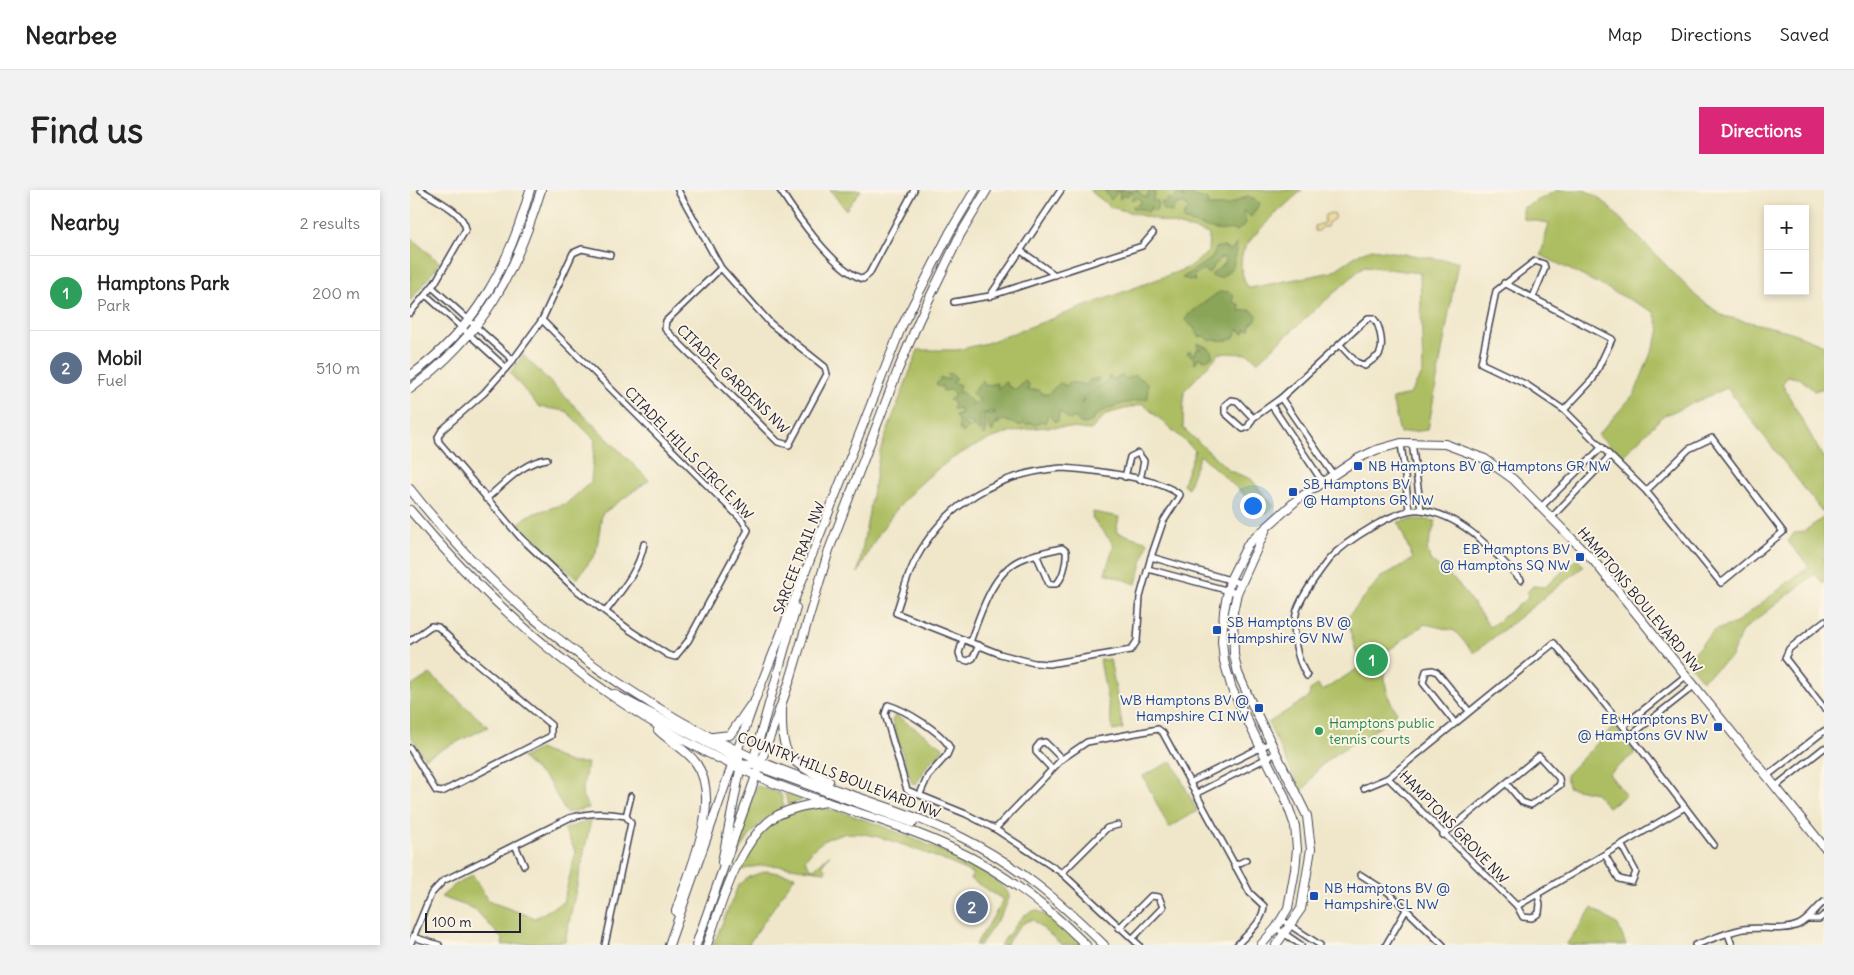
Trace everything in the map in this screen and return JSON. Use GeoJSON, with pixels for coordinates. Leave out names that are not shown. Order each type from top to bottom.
{"type":"FeatureCollection","features":[{"type":"Feature","properties":{"kind":"main road"},"geometry":{"type":"LineString","coordinates":[[410,376],[462,328],[500,275],[523,216],[530,190]]}},
{"type":"Feature","properties":{"kind":"main road"},"geometry":{"type":"LineString","coordinates":[[410,389],[444,362],[476,327],[519,256],[541,190]]}},
{"type":"Feature","properties":{"kind":"main road","name":"SARCEE TRAIL NW"},"geometry":{"type":"LineString","coordinates":[[668,945],[738,763],[738,750],[755,700],[901,328],[950,232],[975,190]]}},
{"type":"Feature","properties":{"kind":"main road","name":"SARCEE TRAIL NW"},"geometry":{"type":"LineString","coordinates":[[696,945],[756,775],[756,762],[782,701],[829,550],[898,370],[919,320],[960,235],[987,190]]}},
{"type":"Feature","properties":{"kind":"main road","name":"HAMPTONS BOULEVARD NW"},"geometry":{"type":"LineString","coordinates":[[1261,945],[1282,920],[1288,908],[1297,849],[1295,826],[1284,795],[1232,689],[1224,661],[1222,641],[1227,591],[1230,580],[1248,544],[1280,514],[1333,474],[1376,450],[1401,443],[1445,444],[1485,458],[1513,479],[1594,561],[1688,675],[1824,847]]}},
{"type":"Feature","properties":{"kind":"main road","name":"COUNTRY HILLS BOULEVARD NW"},"geometry":{"type":"LineString","coordinates":[[410,489],[479,569],[560,642],[624,687],[738,750],[756,762],[852,794],[937,827],[979,846],[1025,875],[1051,895],[1104,945]]}},
{"type":"Feature","properties":{"kind":"main road","name":"COUNTRY HILLS BOULEVARD NW"},"geometry":{"type":"LineString","coordinates":[[410,510],[467,575],[506,613],[599,688],[648,720],[738,763],[756,775],[921,835],[979,861],[1034,898],[1086,945]]}},
{"type":"Feature","properties":{"kind":"main road","name":"HAMPTONS BOULEVARD NW"},"geometry":{"type":"LineString","coordinates":[[1266,528],[1240,583],[1237,594],[1233,612],[1234,655],[1238,674],[1307,816],[1311,849],[1301,908],[1276,945]]}},
{"type":"Feature","properties":{"kind":"main road"},"geometry":{"type":"LineString","coordinates":[[756,762],[794,618],[797,596]]}},
{"type":"Feature","properties":{"kind":"main road"},"geometry":{"type":"LineString","coordinates":[[599,688],[623,698],[738,763],[756,762],[915,824],[937,827]]}},
{"type":"Feature","properties":{"kind":"main road"},"geometry":{"type":"LineString","coordinates":[[712,737],[730,735],[755,700]]}},
{"type":"Feature","properties":{"kind":"main road"},"geometry":{"type":"LineString","coordinates":[[782,701],[783,736],[787,753],[793,761],[798,766],[852,794]]}},
{"type":"Feature","properties":{"kind":"main road"},"geometry":{"type":"LineString","coordinates":[[648,720],[691,756],[702,772],[707,790],[706,815],[666,939],[668,945]]}},
{"type":"Feature","properties":{"kind":"main road"},"geometry":{"type":"LineString","coordinates":[[720,878],[738,763]]}},
{"type":"Feature","properties":{"kind":"main road"},"geometry":{"type":"LineString","coordinates":[[707,945],[739,862],[760,830],[776,816],[787,811],[826,802]]}},
{"type":"Feature","properties":{"kind":"street"},"geometry":{"type":"LineString","coordinates":[[410,313],[432,287],[466,230],[465,223],[460,216],[421,190]]}},
{"type":"Feature","properties":{"kind":"street","name":"CITADEL GARDENS NW"},"geometry":{"type":"LineString","coordinates":[[678,190],[721,268],[771,324],[825,367],[827,374],[789,445],[778,442],[665,329],[666,321],[721,268]]}},
{"type":"Feature","properties":{"kind":"street"},"geometry":{"type":"LineString","coordinates":[[780,190],[796,216],[831,256],[856,277],[862,279],[869,274],[914,190]]}},
{"type":"Feature","properties":{"kind":"street"},"geometry":{"type":"LineString","coordinates":[[990,296],[1060,190]]}},
{"type":"Feature","properties":{"kind":"street"},"geometry":{"type":"LineString","coordinates":[[954,302],[990,296],[1142,246],[1153,233]]}},
{"type":"Feature","properties":{"kind":"street"},"geometry":{"type":"LineString","coordinates":[[542,320],[574,253],[582,249],[610,255]]}},
{"type":"Feature","properties":{"kind":"street"},"geometry":{"type":"LineString","coordinates":[[1021,251],[1055,275]]}},
{"type":"Feature","properties":{"kind":"street"},"geometry":{"type":"LineString","coordinates":[[1533,297],[1545,268],[1543,263],[1535,261],[1504,283],[1494,296],[1481,363],[1527,385],[1564,410],[1646,491],[1720,582],[1783,532],[1712,438],[1689,449],[1646,491]]}},
{"type":"Feature","properties":{"kind":"street"},"geometry":{"type":"LineString","coordinates":[[1504,283],[1612,339],[1593,379],[1564,410]]}},
{"type":"Feature","properties":{"kind":"street"},"geometry":{"type":"LineString","coordinates":[[432,287],[513,360]]}},
{"type":"Feature","properties":{"kind":"street"},"geometry":{"type":"LineString","coordinates":[[426,295],[506,368]]}},
{"type":"Feature","properties":{"kind":"street"},"geometry":{"type":"LineString","coordinates":[[1253,418],[1237,401],[1229,401],[1224,407],[1225,412],[1241,429],[1250,426],[1253,418],[1272,406],[1368,318],[1373,318],[1377,322],[1381,350],[1378,356],[1365,366],[1356,362],[1340,345]]}},
{"type":"Feature","properties":{"kind":"street","name":"CITADEL HILLS CIRCLE NW"},"geometry":{"type":"LineString","coordinates":[[542,320],[742,520],[748,530],[688,641],[675,657],[668,655],[575,589],[520,537],[443,448],[438,437],[442,430],[484,393],[513,360],[542,320]]}},
{"type":"Feature","properties":{"kind":"street"},"geometry":{"type":"LineString","coordinates":[[1281,398],[1333,474]]}},
{"type":"Feature","properties":{"kind":"street"},"geometry":{"type":"LineString","coordinates":[[1272,406],[1322,481]]}},
{"type":"Feature","properties":{"kind":"street"},"geometry":{"type":"LineString","coordinates":[[1412,442],[1421,510]]}},
{"type":"Feature","properties":{"kind":"street"},"geometry":{"type":"LineString","coordinates":[[1401,443],[1409,510]]}},
{"type":"Feature","properties":{"kind":"street"},"geometry":{"type":"LineString","coordinates":[[1541,507],[1602,447]]}},
{"type":"Feature","properties":{"kind":"street"},"geometry":{"type":"LineString","coordinates":[[1125,476],[1130,457],[1138,454],[1144,461],[1140,480]]}},
{"type":"Feature","properties":{"kind":"street"},"geometry":{"type":"LineString","coordinates":[[1552,517],[1610,456]]}},
{"type":"Feature","properties":{"kind":"street"},"geometry":{"type":"LineString","coordinates":[[486,499],[526,466],[534,461],[548,459]]}},
{"type":"Feature","properties":{"kind":"street"},"geometry":{"type":"LineString","coordinates":[[1062,468],[1125,476],[1140,480],[1174,490],[1180,495],[1163,522],[1151,557],[1140,597],[1137,641],[1131,650],[1042,664],[1018,660],[896,613],[915,560],[942,521],[966,500],[1014,475],[1062,468]]}},
{"type":"Feature","properties":{"kind":"street"},"geometry":{"type":"LineString","coordinates":[[1307,676],[1301,667],[1295,646],[1296,614],[1309,587],[1330,558],[1382,521],[1409,510],[1421,510],[1449,519],[1470,530],[1521,580]]}},
{"type":"Feature","properties":{"kind":"street"},"geometry":{"type":"LineString","coordinates":[[606,611],[630,578],[641,558],[644,544]]}},
{"type":"Feature","properties":{"kind":"street"},"geometry":{"type":"LineString","coordinates":[[970,642],[991,590],[1018,560],[1036,554],[1062,548],[1066,552],[1060,581],[1056,584],[1049,584],[1036,554]]}},
{"type":"Feature","properties":{"kind":"street"},"geometry":{"type":"LineString","coordinates":[[1151,557],[1240,583]]}},
{"type":"Feature","properties":{"kind":"street"},"geometry":{"type":"LineString","coordinates":[[1148,569],[1237,594]]}},
{"type":"Feature","properties":{"kind":"street"},"geometry":{"type":"LineString","coordinates":[[1824,621],[1789,649],[1785,658],[1824,708]]}},
{"type":"Feature","properties":{"kind":"street"},"geometry":{"type":"LineString","coordinates":[[410,641],[432,626],[438,627],[474,661],[551,725],[552,736],[442,792],[436,791],[410,748]]}},
{"type":"Feature","properties":{"kind":"street"},"geometry":{"type":"LineString","coordinates":[[962,639],[959,653],[962,659],[968,661],[974,658],[979,645]]}},
{"type":"Feature","properties":{"kind":"street","name":"HAMPTONS GROVE NW"},"geometry":{"type":"LineString","coordinates":[[1538,895],[1539,913],[1532,918],[1522,917],[1517,906],[1443,835],[1388,778],[1554,643],[1623,726],[1714,845]]}},
{"type":"Feature","properties":{"kind":"street"},"geometry":{"type":"LineString","coordinates":[[1454,723],[1424,683],[1423,678],[1426,671],[1433,670],[1437,672],[1469,711]]}},
{"type":"Feature","properties":{"kind":"street"},"geometry":{"type":"LineString","coordinates":[[1623,726],[1688,675]]}},
{"type":"Feature","properties":{"kind":"street"},"geometry":{"type":"LineString","coordinates":[[1630,736],[1695,685]]}},
{"type":"Feature","properties":{"kind":"street"},"geometry":{"type":"LineString","coordinates":[[920,794],[928,776],[947,755],[950,748],[946,739],[898,708],[888,705],[885,714],[907,790],[920,794],[995,829],[1062,873],[1139,945]]}},
{"type":"Feature","properties":{"kind":"street"},"geometry":{"type":"LineString","coordinates":[[995,829],[1052,768],[1088,742],[1158,729],[1163,733],[1191,782],[1250,894],[1264,906],[1264,915],[1237,945]]}},
{"type":"Feature","properties":{"kind":"street"},"geometry":{"type":"LineString","coordinates":[[1767,776],[1824,731]]}},
{"type":"Feature","properties":{"kind":"street"},"geometry":{"type":"LineString","coordinates":[[1052,768],[1036,752],[1036,748],[1040,743],[1045,742],[1062,759]]}},
{"type":"Feature","properties":{"kind":"street"},"geometry":{"type":"LineString","coordinates":[[1191,782],[1272,742]]}},
{"type":"Feature","properties":{"kind":"street"},"geometry":{"type":"LineString","coordinates":[[1776,786],[1824,748]]}},
{"type":"Feature","properties":{"kind":"street"},"geometry":{"type":"LineString","coordinates":[[1197,793],[1277,752]]}},
{"type":"Feature","properties":{"kind":"street"},"geometry":{"type":"LineString","coordinates":[[1443,835],[1506,783],[1539,756],[1559,778],[1560,786],[1531,805],[1522,802],[1506,783]]}},
{"type":"Feature","properties":{"kind":"street"},"geometry":{"type":"LineString","coordinates":[[1364,788],[1388,778]]}},
{"type":"Feature","properties":{"kind":"street"},"geometry":{"type":"LineString","coordinates":[[626,816],[631,796]]}},
{"type":"Feature","properties":{"kind":"street"},"geometry":{"type":"LineString","coordinates":[[1517,906],[1622,846],[1685,807]]}},
{"type":"Feature","properties":{"kind":"street"},"geometry":{"type":"LineString","coordinates":[[410,945],[431,894],[442,881],[578,815],[607,812],[626,816],[631,823],[605,945]]}},
{"type":"Feature","properties":{"kind":"street"},"geometry":{"type":"LineString","coordinates":[[1062,873],[1107,828],[1118,825]]}},
{"type":"Feature","properties":{"kind":"street"},"geometry":{"type":"LineString","coordinates":[[515,846],[524,865]]}},
{"type":"Feature","properties":{"kind":"street"},"geometry":{"type":"LineString","coordinates":[[1606,855],[1619,878],[1632,882],[1636,872],[1622,846]]}},
{"type":"Feature","properties":{"kind":"street"},"geometry":{"type":"LineString","coordinates":[[1234,866],[1246,860]]}},
{"type":"Feature","properties":{"kind":"street"},"geometry":{"type":"LineString","coordinates":[[1361,875],[1389,893],[1443,945]]}},
{"type":"Feature","properties":{"kind":"street"},"geometry":{"type":"LineString","coordinates":[[1119,928],[1151,896],[1162,899],[1162,907],[1132,938]]}},
{"type":"Feature","properties":{"kind":"street"},"geometry":{"type":"LineString","coordinates":[[1695,945],[1750,928],[1786,928],[1798,925],[1808,919],[1813,910],[1824,902]]}},
{"type":"Feature","properties":{"kind":"street"},"geometry":{"type":"LineString","coordinates":[[1386,945],[1406,910]]}},
{"type":"Feature","properties":{"kind":"street"},"geometry":{"type":"LineString","coordinates":[[1808,919],[1819,919],[1824,915]]}},
{"type":"Feature","properties":{"kind":"street"},"geometry":{"type":"LineString","coordinates":[[1282,920],[1320,945]]}},
{"type":"Feature","properties":{"kind":"street"},"geometry":{"type":"LineString","coordinates":[[1276,928],[1301,945]]}},
{"type":"Feature","properties":{"kind":"street"},"geometry":{"type":"LineString","coordinates":[[1728,934],[1732,945]]}},
{"type":"Feature","properties":{"kind":"street"},"geometry":{"type":"LineString","coordinates":[[413,937],[438,945]]}},
{"type":"Feature","properties":{"kind":"green space"},"geometry":{"type":"Polygon","coordinates":[[[830,190],[861,190],[846,210],[830,190]]]}},
{"type":"Feature","properties":{"kind":"green space"},"geometry":{"type":"Polygon","coordinates":[[[1089,190],[1302,190],[1261,228],[1243,252],[1241,260],[1242,273],[1247,286],[1250,288],[1332,272],[1360,253],[1372,249],[1458,262],[1428,430],[1400,433],[1392,399],[1410,394],[1423,372],[1420,273],[1364,266],[1257,362],[1249,354],[1220,353],[1184,391],[1183,428],[1230,471],[1251,479],[1274,506],[1266,514],[1200,455],[1188,488],[1183,484],[1195,450],[1143,404],[1106,414],[1091,430],[1049,427],[1017,431],[987,440],[959,454],[933,473],[910,494],[872,545],[858,573],[880,451],[918,350],[957,350],[987,343],[1190,267],[1208,252],[1209,234],[1111,207],[1089,190]]]}},
{"type":"Feature","properties":{"kind":"green space"},"geometry":{"type":"Polygon","coordinates":[[[1104,190],[1119,190],[1111,200],[1104,190]]]}},
{"type":"Feature","properties":{"kind":"green space"},"geometry":{"type":"Polygon","coordinates":[[[1119,190],[1129,190],[1128,196],[1123,195],[1120,199],[1119,190]]]}},
{"type":"Feature","properties":{"kind":"green space"},"geometry":{"type":"Polygon","coordinates":[[[1131,190],[1136,190],[1146,198],[1150,190],[1154,190],[1155,195],[1152,200],[1158,201],[1157,209],[1154,211],[1150,207],[1150,210],[1147,212],[1143,209],[1133,209],[1133,206],[1139,205],[1141,201],[1138,198],[1132,200],[1131,190]]]}},
{"type":"Feature","properties":{"kind":"green space"},"geometry":{"type":"Polygon","coordinates":[[[1184,190],[1188,190],[1191,195],[1206,199],[1208,202],[1206,206],[1226,206],[1248,196],[1260,203],[1251,217],[1243,210],[1246,223],[1237,231],[1216,230],[1183,220],[1185,212],[1189,210],[1185,204],[1174,205],[1172,212],[1163,210],[1161,202],[1166,203],[1168,198],[1171,200],[1178,194],[1184,198],[1182,193],[1184,190]]]}},
{"type":"Feature","properties":{"kind":"green space"},"geometry":{"type":"Polygon","coordinates":[[[1558,190],[1585,190],[1602,200],[1697,297],[1723,316],[1788,331],[1824,345],[1824,388],[1814,391],[1801,379],[1788,376],[1782,384],[1824,459],[1824,514],[1727,388],[1663,416],[1621,458],[1598,435],[1635,393],[1660,330],[1654,312],[1541,255],[1549,223],[1523,219],[1523,208],[1558,190]]]}},
{"type":"Feature","properties":{"kind":"green space"},"geometry":{"type":"Polygon","coordinates":[[[410,237],[440,263],[410,301],[410,237]]]}},
{"type":"Feature","properties":{"kind":"green space"},"geometry":{"type":"Polygon","coordinates":[[[1237,243],[1233,267],[1221,278],[1211,275],[1226,262],[1225,258],[1220,258],[1208,274],[1204,269],[1193,276],[1195,281],[1182,278],[1212,258],[1217,247],[1224,247],[1231,251],[1237,243]]]}},
{"type":"Feature","properties":{"kind":"green space"},"geometry":{"type":"Polygon","coordinates":[[[1219,292],[1229,292],[1234,296],[1232,301],[1240,305],[1239,311],[1251,310],[1257,315],[1256,320],[1250,325],[1249,330],[1246,329],[1243,334],[1240,330],[1237,330],[1234,338],[1209,341],[1204,336],[1199,337],[1194,328],[1185,320],[1189,314],[1219,292]]]}},
{"type":"Feature","properties":{"kind":"green space"},"geometry":{"type":"Polygon","coordinates":[[[1198,343],[1210,349],[1213,356],[1206,360],[1198,358],[1195,364],[1193,357],[1187,353],[1190,351],[1195,355],[1197,349],[1201,349],[1197,346],[1198,343]]]}},
{"type":"Feature","properties":{"kind":"green space"},"geometry":{"type":"Polygon","coordinates":[[[523,355],[649,480],[602,514],[596,553],[577,579],[518,524],[529,515],[567,503],[591,482],[595,440],[566,411],[539,407],[510,373],[523,355]]]}},
{"type":"Feature","properties":{"kind":"green space"},"geometry":{"type":"Polygon","coordinates":[[[949,373],[955,377],[955,380],[952,382],[960,385],[958,393],[962,392],[972,402],[972,406],[980,400],[972,393],[983,380],[985,386],[997,383],[998,388],[1006,382],[1008,386],[1016,390],[1025,381],[1029,384],[1028,390],[1039,390],[1042,394],[1048,394],[1060,383],[1067,386],[1069,382],[1087,385],[1090,380],[1098,378],[1098,381],[1084,397],[1081,404],[1095,388],[1108,381],[1109,376],[1113,379],[1122,376],[1126,379],[1135,375],[1148,383],[1148,398],[1105,410],[1095,417],[1092,416],[1093,421],[1085,424],[1080,423],[1075,417],[1070,420],[1059,411],[1058,421],[1056,422],[1048,414],[1045,423],[1041,421],[1036,425],[1031,423],[1026,425],[1024,423],[1021,426],[1003,420],[997,425],[998,419],[992,432],[989,424],[986,427],[986,434],[983,435],[983,415],[988,413],[992,416],[992,413],[996,413],[992,411],[980,414],[980,433],[976,427],[972,427],[973,423],[964,422],[964,425],[971,427],[962,433],[962,430],[959,430],[959,423],[955,415],[960,413],[960,408],[953,409],[954,403],[949,400],[954,397],[954,393],[950,390],[943,391],[942,386],[939,387],[936,384],[941,378],[950,380],[947,375],[949,373]]]}},
{"type":"Feature","properties":{"kind":"green space"},"geometry":{"type":"Polygon","coordinates":[[[1093,512],[1119,517],[1116,532],[1148,542],[1136,584],[1105,573],[1114,545],[1092,518],[1093,512]]]}},
{"type":"Feature","properties":{"kind":"green space"},"geometry":{"type":"Polygon","coordinates":[[[1824,517],[1824,584],[1815,574],[1742,631],[1731,657],[1702,680],[1687,661],[1713,631],[1736,623],[1809,566],[1788,542],[1794,533],[1803,532],[1824,517]]]}},
{"type":"Feature","properties":{"kind":"green space"},"geometry":{"type":"Polygon","coordinates":[[[1416,519],[1436,521],[1427,549],[1431,561],[1458,583],[1490,627],[1528,598],[1527,592],[1533,586],[1545,587],[1577,559],[1584,566],[1474,653],[1455,631],[1425,624],[1386,652],[1385,676],[1387,691],[1392,705],[1397,712],[1379,728],[1330,758],[1318,769],[1307,786],[1301,791],[1268,723],[1309,697],[1310,690],[1318,685],[1322,691],[1360,667],[1347,618],[1381,577],[1413,559],[1398,522],[1416,519]]]}},
{"type":"Feature","properties":{"kind":"green space"},"geometry":{"type":"Polygon","coordinates":[[[1110,659],[1123,729],[1113,731],[1100,660],[1110,659]]]}},
{"type":"Feature","properties":{"kind":"green space"},"geometry":{"type":"Polygon","coordinates":[[[430,674],[488,727],[424,758],[410,734],[410,687],[430,674]]]}},
{"type":"Feature","properties":{"kind":"green space"},"geometry":{"type":"Polygon","coordinates":[[[895,715],[943,747],[941,753],[928,764],[916,784],[912,783],[892,721],[895,715]]]}},
{"type":"Feature","properties":{"kind":"green space"},"geometry":{"type":"Polygon","coordinates":[[[1614,726],[1635,753],[1609,774],[1626,795],[1608,807],[1595,793],[1568,787],[1566,775],[1614,726]]]}},
{"type":"Feature","properties":{"kind":"green space"},"geometry":{"type":"Polygon","coordinates":[[[539,749],[571,763],[587,763],[582,795],[589,808],[566,813],[549,782],[522,758],[539,749]]]}},
{"type":"Feature","properties":{"kind":"green space"},"geometry":{"type":"Polygon","coordinates":[[[1172,761],[1197,811],[1169,828],[1143,776],[1172,761]]]}},
{"type":"Feature","properties":{"kind":"green space"},"geometry":{"type":"Polygon","coordinates":[[[758,786],[781,794],[784,807],[767,818],[753,832],[742,849],[724,887],[705,945],[701,945],[756,787],[758,786]]]}},
{"type":"Feature","properties":{"kind":"green space"},"geometry":{"type":"Polygon","coordinates":[[[785,793],[801,799],[801,801],[788,805],[785,793]]]}},
{"type":"Feature","properties":{"kind":"green space"},"geometry":{"type":"Polygon","coordinates":[[[818,808],[841,812],[907,836],[962,861],[986,874],[1002,886],[1009,896],[1008,900],[1002,913],[980,945],[975,945],[1004,900],[970,879],[973,874],[941,859],[895,842],[853,833],[840,834],[827,839],[816,847],[805,860],[810,868],[814,869],[830,854],[822,865],[826,869],[825,872],[773,865],[740,869],[761,834],[770,826],[790,813],[818,808]]]}},
{"type":"Feature","properties":{"kind":"green space"},"geometry":{"type":"Polygon","coordinates":[[[591,820],[565,941],[502,945],[503,940],[475,909],[441,897],[455,885],[473,875],[488,901],[535,918],[563,902],[576,852],[564,829],[591,820]]]}},
{"type":"Feature","properties":{"kind":"green space"},"geometry":{"type":"Polygon","coordinates":[[[767,871],[795,876],[748,945],[713,945],[738,886],[749,877],[767,871]]]}},
{"type":"Feature","properties":{"kind":"green space"},"geometry":{"type":"Polygon","coordinates":[[[1592,908],[1618,925],[1626,945],[1566,945],[1592,908]]]}},
{"type":"Feature","properties":{"kind":"green space"},"geometry":{"type":"Polygon","coordinates":[[[1036,910],[1054,919],[1082,945],[1062,945],[1033,920],[1021,926],[1006,945],[1000,945],[1024,915],[1036,910]]]}},
{"type":"Feature","properties":{"kind":"sand"},"geometry":{"type":"Polygon","coordinates":[[[1335,214],[1334,219],[1328,223],[1327,227],[1322,227],[1319,231],[1315,231],[1315,226],[1324,223],[1325,215],[1335,214]]]}},
{"type":"Feature","properties":{"kind":"place","name":"NB Hamptons BV @ Hamptons GR NW"},"geometry":{"type":"Point","coordinates":[1358,466]}},
{"type":"Feature","properties":{"kind":"place","name":"SB Hamptons BV @ Hamptons GR NW"},"geometry":{"type":"Point","coordinates":[1293,492]}},
{"type":"Feature","properties":{"kind":"place","name":"EB Hamptons BV @ Hamptons SQ NW"},"geometry":{"type":"Point","coordinates":[1580,557]}},
{"type":"Feature","properties":{"kind":"place","name":"SB Hamptons BV @ Hampshire GV NW"},"geometry":{"type":"Point","coordinates":[1217,630]}},
{"type":"Feature","properties":{"kind":"place","name":"Hamptons Park"},"geometry":{"type":"Point","coordinates":[1372,660]}},
{"type":"Feature","properties":{"kind":"place","name":"WB Hamptons BV @ Hampshire CI NW"},"geometry":{"type":"Point","coordinates":[1259,708]}},
{"type":"Feature","properties":{"kind":"place","name":"EB Hamptons BV @ Hamptons GV NW"},"geometry":{"type":"Point","coordinates":[1718,727]}},
{"type":"Feature","properties":{"kind":"place","name":"Hamptons public tennis courts"},"geometry":{"type":"Point","coordinates":[1319,731]}},
{"type":"Feature","properties":{"kind":"place","name":"NB Hamptons BV @ Hampshire CL NW"},"geometry":{"type":"Point","coordinates":[1314,896]}},
{"type":"Feature","properties":{"kind":"place","name":"Mobil"},"geometry":{"type":"Point","coordinates":[972,907]}}]}
